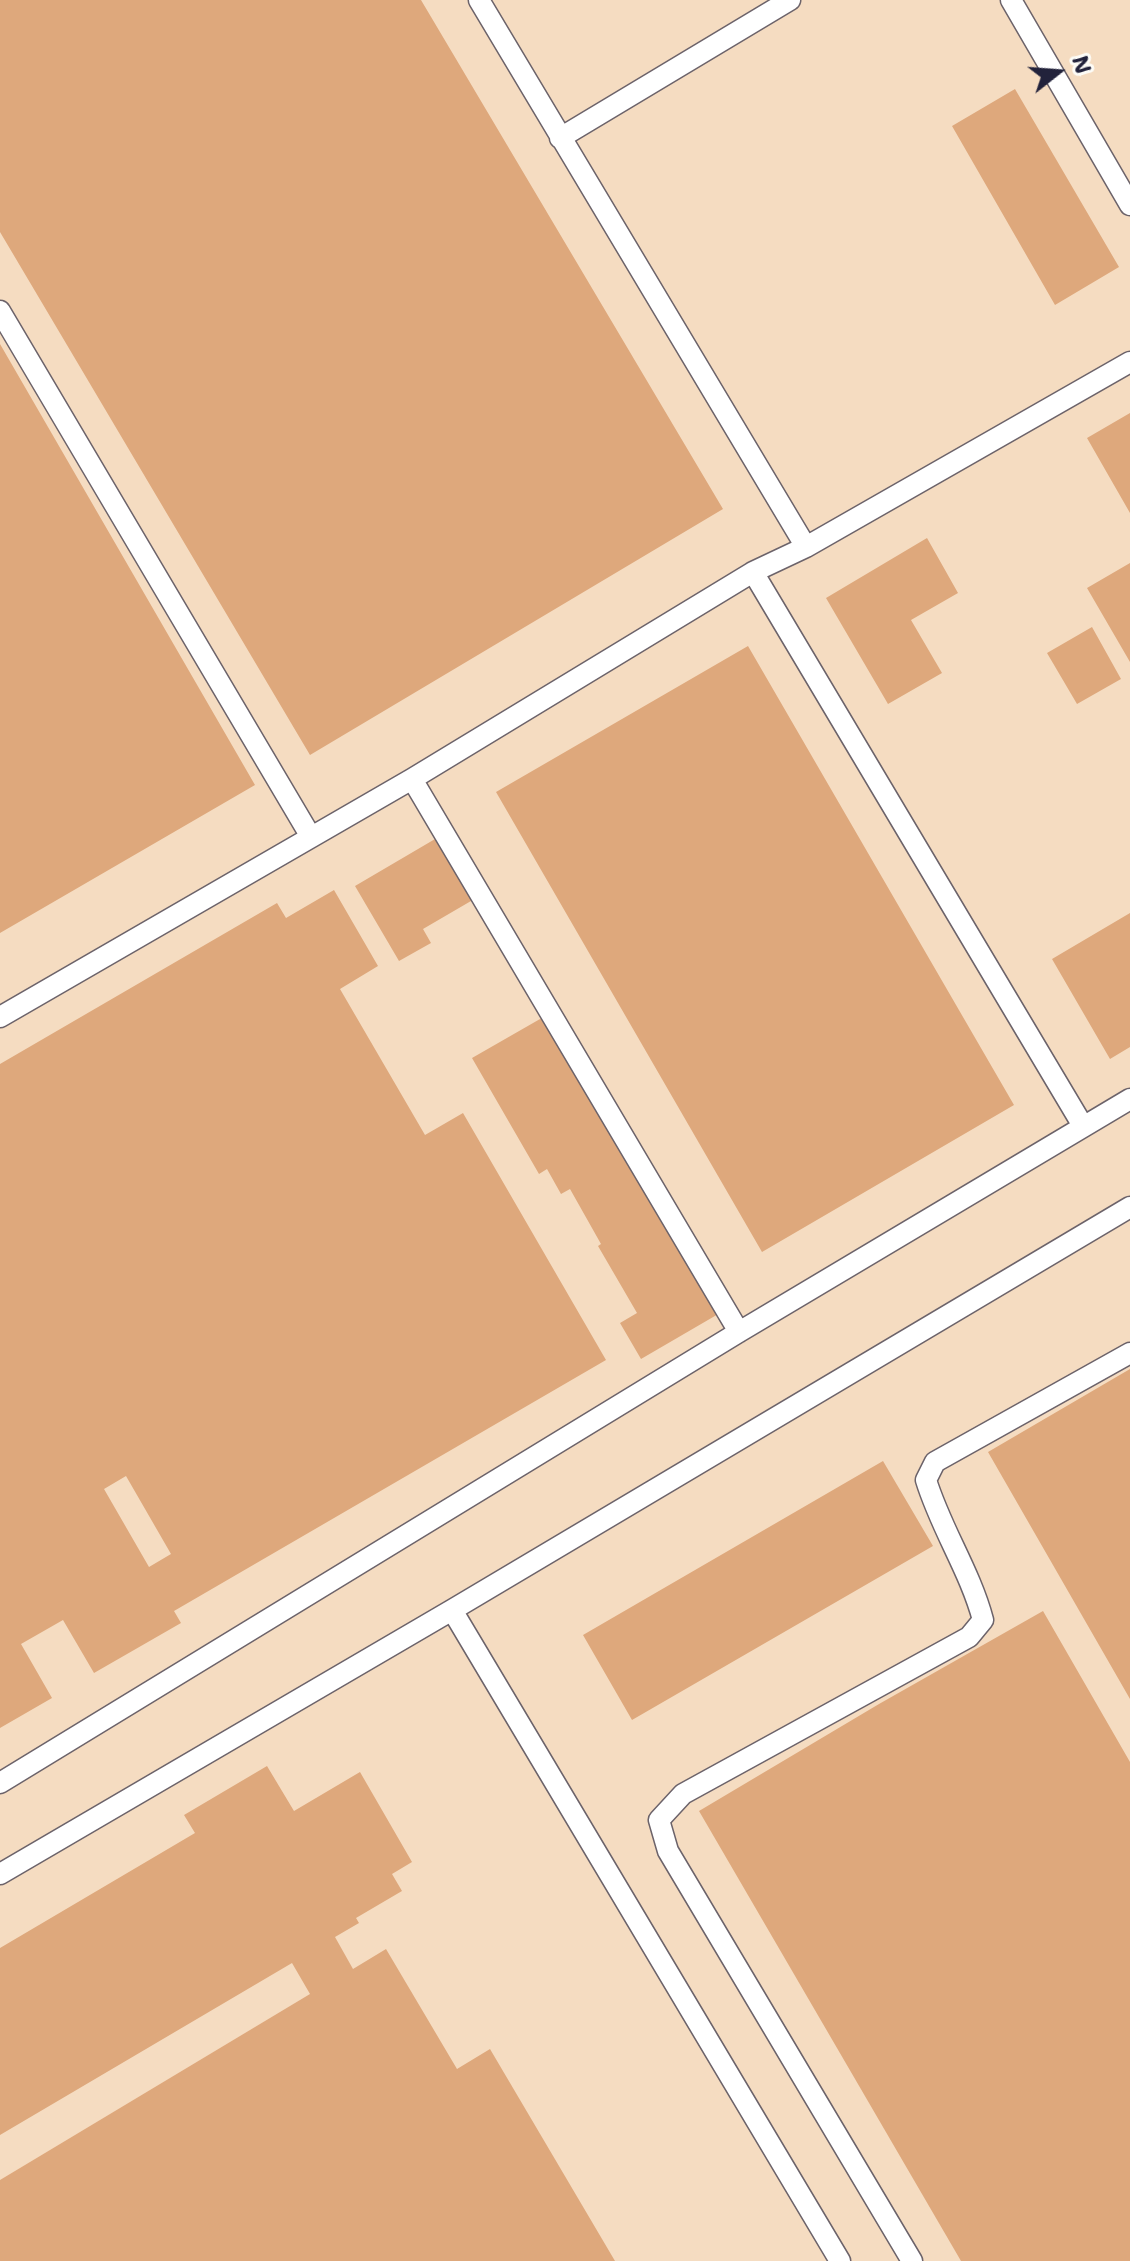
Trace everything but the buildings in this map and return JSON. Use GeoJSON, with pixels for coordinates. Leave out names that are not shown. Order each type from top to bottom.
{"type":"FeatureCollection","features":[{"type":"Feature","properties":{"kind":"lane"},"geometry":{"type":"LineString","coordinates":[[479,0],[806,547]]}},
{"type":"Feature","properties":{"kind":"lane"},"geometry":{"type":"LineString","coordinates":[[560,138],[790,0]]}},
{"type":"Feature","properties":{"kind":"lane"},"geometry":{"type":"LineString","coordinates":[[1011,0],[1130,205]]}},
{"type":"Feature","properties":{"kind":"lane"},"geometry":{"type":"LineString","coordinates":[[0,311],[311,837]]}},
{"type":"Feature","properties":{"kind":"lane"},"geometry":{"type":"LineString","coordinates":[[0,1017],[412,779],[753,572],[806,547],[1130,362]]}},
{"type":"Feature","properties":{"kind":"lane"},"geometry":{"type":"LineString","coordinates":[[753,572],[1083,1126]]}},
{"type":"Feature","properties":{"kind":"lane"},"geometry":{"type":"LineString","coordinates":[[412,779],[739,1332]]}},
{"type":"Feature","properties":{"kind":"lane"},"geometry":{"type":"LineString","coordinates":[[0,1783],[739,1332],[1130,1099]]}},
{"type":"Feature","properties":{"kind":"lane"},"geometry":{"type":"LineString","coordinates":[[0,1874],[452,1610],[1130,1207]]}},
{"type":"Feature","properties":{"kind":"lane"},"geometry":{"type":"LineString","coordinates":[[912,2261],[668,1851],[659,1820],[683,1794],[969,1637],[983,1620],[976,1590],[934,1505],[926,1480],[935,1462],[1130,1353]]}},
{"type":"Feature","properties":{"kind":"lane"},"geometry":{"type":"LineString","coordinates":[[452,1610],[840,2261]]}}]}
